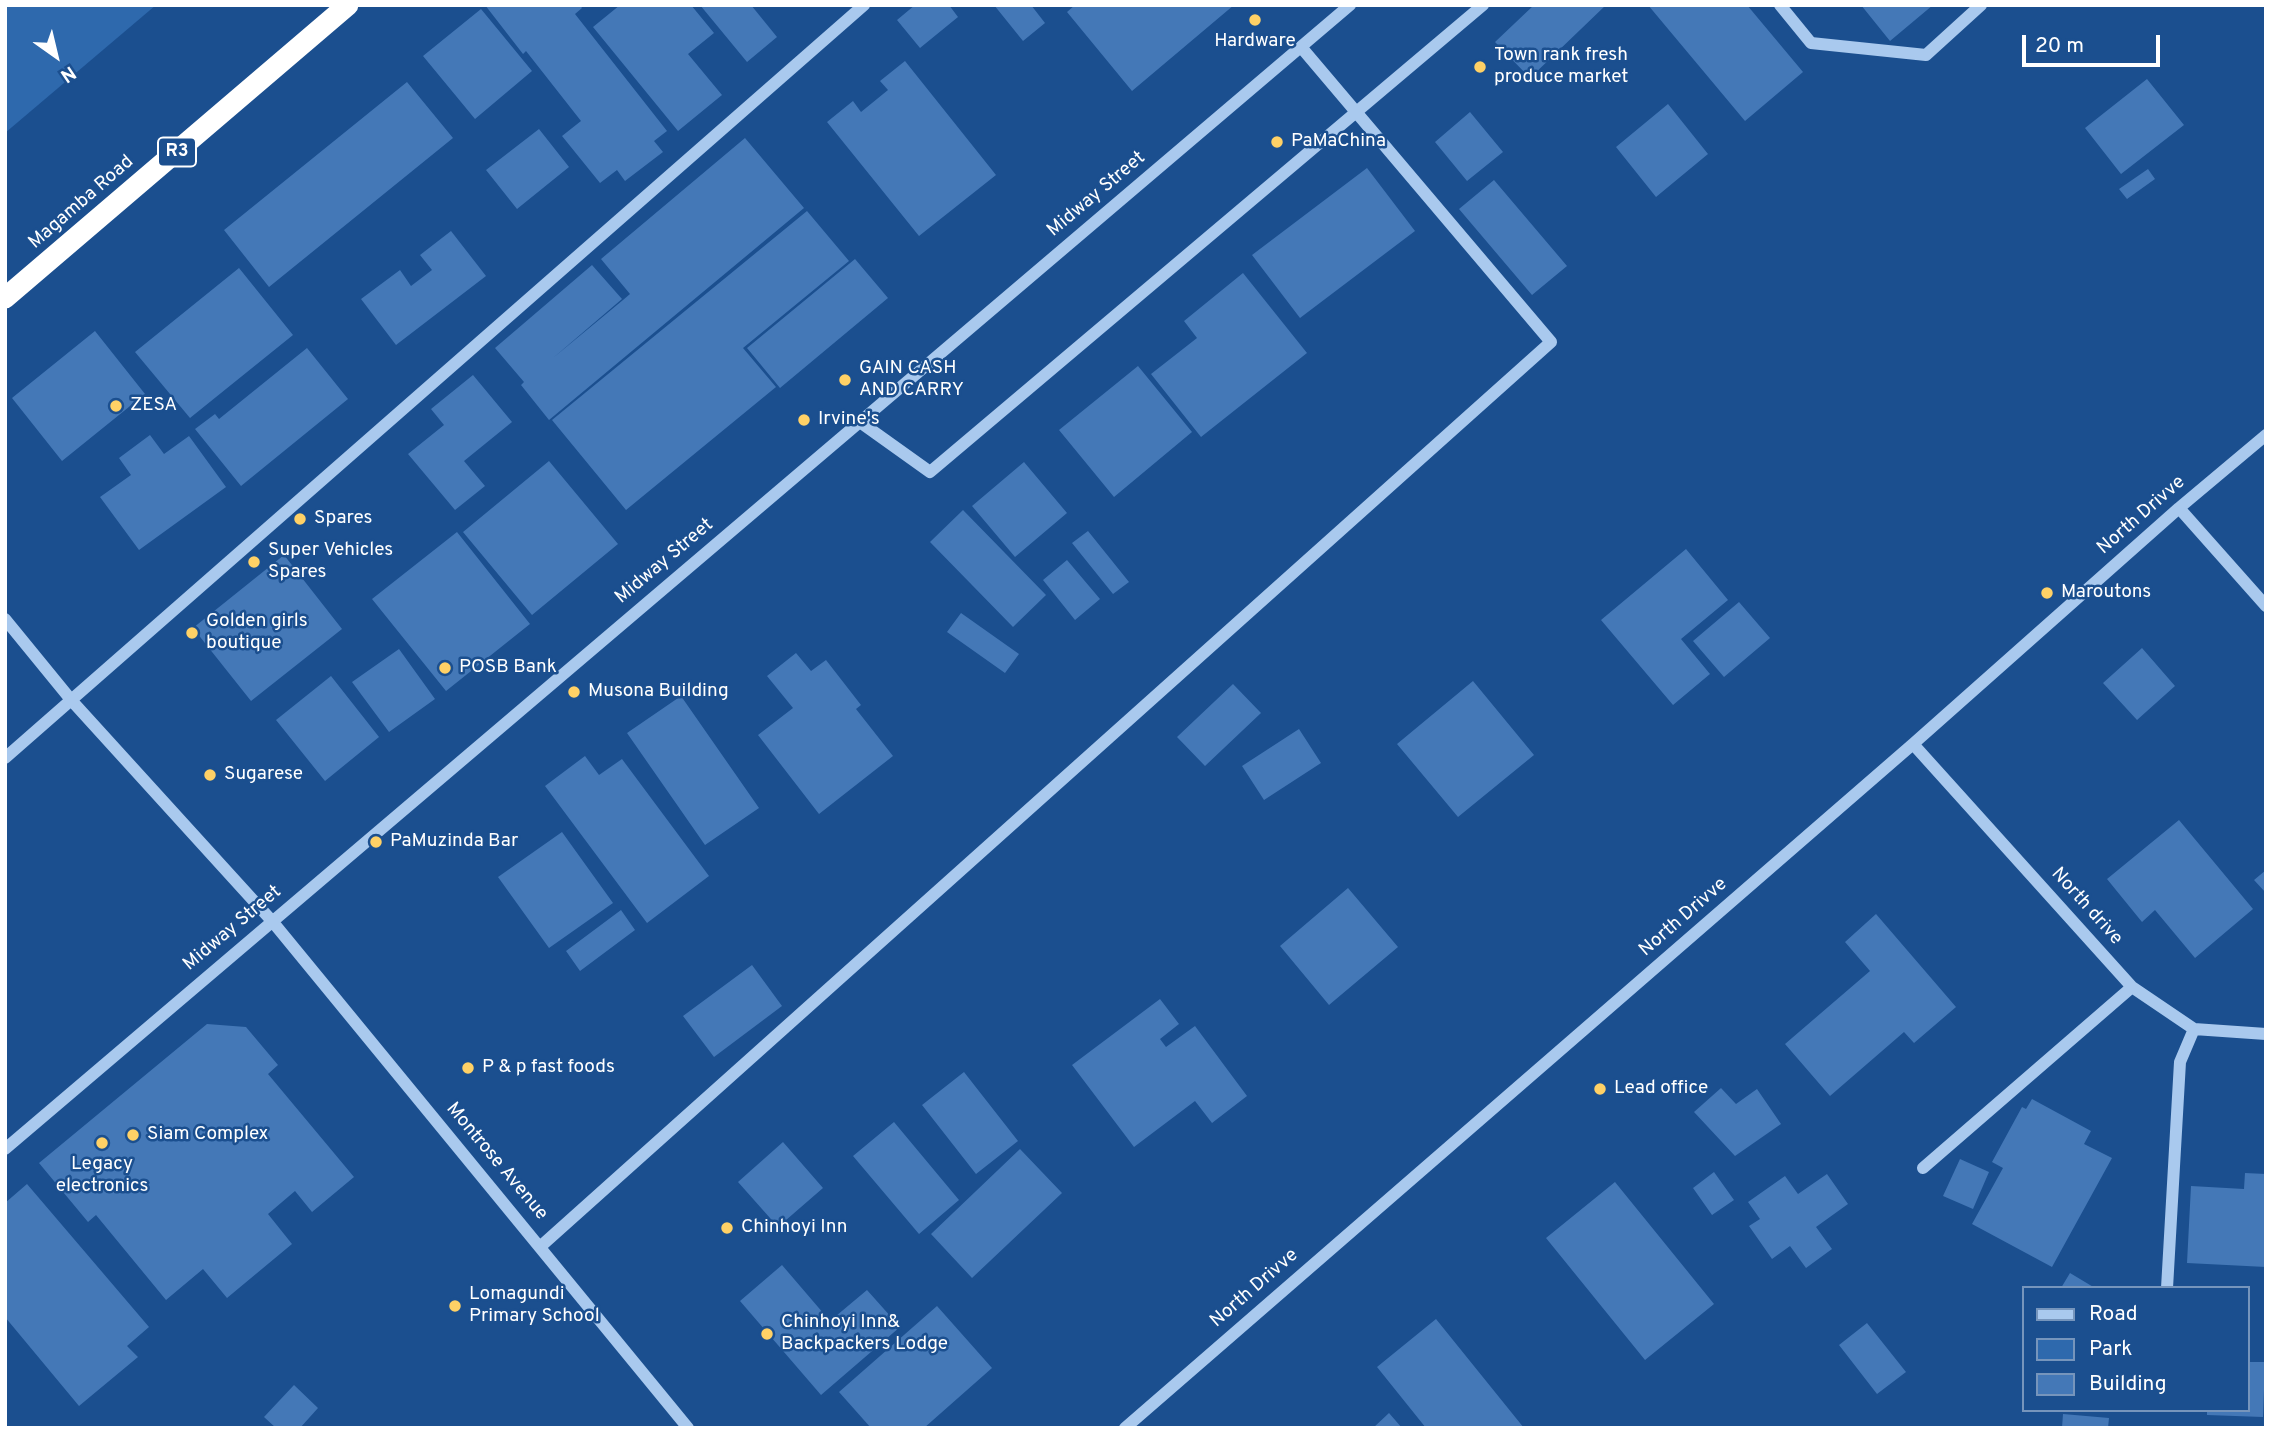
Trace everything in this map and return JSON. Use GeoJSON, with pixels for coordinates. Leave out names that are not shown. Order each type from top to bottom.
{"type":"FeatureCollection","features":[{"type":"Feature","properties":{"kind":"highway","name":"Magamba Road"},"geometry":{"type":"LineString","coordinates":[[5,298],[348,5]]}},
{"type":"Feature","properties":{"kind":"street"},"geometry":{"type":"LineString","coordinates":[[5,758],[864,5]]}},
{"type":"Feature","properties":{"kind":"street","name":"Midway Street"},"geometry":{"type":"LineString","coordinates":[[5,1149],[1350,5]]}},
{"type":"Feature","properties":{"kind":"street"},"geometry":{"type":"LineString","coordinates":[[860,422],[930,472],[1483,5]]}},
{"type":"Feature","properties":{"kind":"street"},"geometry":{"type":"LineString","coordinates":[[1780,5],[1811,43],[1926,55],[1981,5]]}},
{"type":"Feature","properties":{"kind":"street"},"geometry":{"type":"LineString","coordinates":[[541,1246],[1551,342],[1301,47]]}},
{"type":"Feature","properties":{"kind":"street","name":"North Drivve"},"geometry":{"type":"LineString","coordinates":[[1125,1428],[2266,435]]}},
{"type":"Feature","properties":{"kind":"street"},"geometry":{"type":"LineString","coordinates":[[2179,508],[2266,606]]}},
{"type":"Feature","properties":{"kind":"street","name":"Montrose Avenue"},"geometry":{"type":"LineString","coordinates":[[5,619],[72,701],[272,921],[688,1428]]}},
{"type":"Feature","properties":{"kind":"street","name":"North drive"},"geometry":{"type":"LineString","coordinates":[[1913,744],[2132,987],[2194,1029]]}},
{"type":"Feature","properties":{"kind":"street"},"geometry":{"type":"LineString","coordinates":[[1923,1168],[2132,987]]}},
{"type":"Feature","properties":{"kind":"street"},"geometry":{"type":"LineString","coordinates":[[2167,1286],[2180,1062],[2194,1029],[2266,1034]]}},
{"type":"Feature","properties":{"kind":"green space"},"geometry":{"type":"Polygon","coordinates":[[[5,5],[156,5],[5,133],[5,5]]]}},
{"type":"Feature","properties":{"kind":"building"},"geometry":{"type":"Polygon","coordinates":[[[485,5],[580,5],[582,8],[575,14],[667,131],[654,141],[663,152],[625,181],[617,170],[600,183],[562,136],[581,121],[526,51],[523,54],[485,5]]]}},
{"type":"Feature","properties":{"kind":"building"},"geometry":{"type":"Polygon","coordinates":[[[620,5],[691,5],[714,33],[688,54],[722,95],[678,131],[593,27],[620,5]]]}},
{"type":"Feature","properties":{"kind":"building"},"geometry":{"type":"Polygon","coordinates":[[[700,5],[751,5],[777,37],[747,62],[700,5]]]}},
{"type":"Feature","properties":{"kind":"building"},"geometry":{"type":"Polygon","coordinates":[[[915,5],[949,5],[958,17],[920,48],[897,20],[915,5]]]}},
{"type":"Feature","properties":{"kind":"building"},"geometry":{"type":"Polygon","coordinates":[[[994,5],[1031,5],[1045,23],[1023,41],[994,5]]]}},
{"type":"Feature","properties":{"kind":"building"},"geometry":{"type":"Polygon","coordinates":[[[1075,5],[1234,5],[1132,91],[1067,12],[1075,5]]]}},
{"type":"Feature","properties":{"kind":"building"},"geometry":{"type":"Polygon","coordinates":[[[1534,5],[1606,5],[1530,78],[1495,42],[1534,5]]]}},
{"type":"Feature","properties":{"kind":"building"},"geometry":{"type":"Polygon","coordinates":[[[1648,5],[1747,5],[1803,72],[1745,121],[1648,5]]]}},
{"type":"Feature","properties":{"kind":"building"},"geometry":{"type":"Polygon","coordinates":[[[1861,5],[1933,5],[1890,41],[1861,5]]]}},
{"type":"Feature","properties":{"kind":"building"},"geometry":{"type":"Polygon","coordinates":[[[481,9],[532,71],[475,119],[423,56],[481,9]]]}},
{"type":"Feature","properties":{"kind":"building"},"geometry":{"type":"Polygon","coordinates":[[[905,61],[996,175],[919,236],[827,122],[853,101],[861,112],[888,90],[880,81],[905,61]]]}},
{"type":"Feature","properties":{"kind":"building"},"geometry":{"type":"Polygon","coordinates":[[[2147,79],[2184,125],[2121,174],[2085,128],[2147,79]]]}},
{"type":"Feature","properties":{"kind":"building"},"geometry":{"type":"Polygon","coordinates":[[[407,82],[453,138],[269,287],[224,230],[407,82]]]}},
{"type":"Feature","properties":{"kind":"building"},"geometry":{"type":"Polygon","coordinates":[[[1668,104],[1708,154],[1656,197],[1616,147],[1668,104]]]}},
{"type":"Feature","properties":{"kind":"building"},"geometry":{"type":"Polygon","coordinates":[[[1470,112],[1503,152],[1467,181],[1435,142],[1470,112]]]}},
{"type":"Feature","properties":{"kind":"building"},"geometry":{"type":"Polygon","coordinates":[[[539,129],[569,167],[517,209],[486,170],[539,129]]]}},
{"type":"Feature","properties":{"kind":"building"},"geometry":{"type":"Polygon","coordinates":[[[745,138],[804,208],[549,420],[521,385],[524,382],[495,348],[592,265],[622,299],[553,358],[623,300],[630,294],[601,259],[745,138]]]}},
{"type":"Feature","properties":{"kind":"building"},"geometry":{"type":"Polygon","coordinates":[[[1367,168],[1415,231],[1300,318],[1252,255],[1367,168]]]}},
{"type":"Feature","properties":{"kind":"building"},"geometry":{"type":"Polygon","coordinates":[[[2148,169],[2155,179],[2127,199],[2119,189],[2148,169]]]}},
{"type":"Feature","properties":{"kind":"building"},"geometry":{"type":"Polygon","coordinates":[[[1494,180],[1567,266],[1532,295],[1459,209],[1494,180]]]}},
{"type":"Feature","properties":{"kind":"building"},"geometry":{"type":"Polygon","coordinates":[[[807,211],[849,261],[743,348],[776,387],[626,510],[552,420],[807,211]]]}},
{"type":"Feature","properties":{"kind":"building"},"geometry":{"type":"Polygon","coordinates":[[[451,231],[486,276],[396,345],[361,299],[400,270],[411,286],[432,270],[420,255],[451,231]]]}},
{"type":"Feature","properties":{"kind":"building"},"geometry":{"type":"Polygon","coordinates":[[[855,259],[888,298],[780,388],[747,348],[855,259]]]}},
{"type":"Feature","properties":{"kind":"building"},"geometry":{"type":"Polygon","coordinates":[[[239,268],[293,335],[190,418],[135,352],[239,268]]]}},
{"type":"Feature","properties":{"kind":"building"},"geometry":{"type":"Polygon","coordinates":[[[1243,273],[1307,353],[1201,437],[1151,374],[1197,338],[1184,321],[1243,273]]]}},
{"type":"Feature","properties":{"kind":"building"},"geometry":{"type":"Polygon","coordinates":[[[95,331],[145,394],[62,461],[12,398],[95,331]]]}},
{"type":"Feature","properties":{"kind":"building"},"geometry":{"type":"Polygon","coordinates":[[[307,348],[348,399],[241,486],[195,429],[215,414],[219,419],[307,348]]]}},
{"type":"Feature","properties":{"kind":"building"},"geometry":{"type":"Polygon","coordinates":[[[1138,366],[1192,432],[1114,497],[1059,430],[1138,366]]]}},
{"type":"Feature","properties":{"kind":"building"},"geometry":{"type":"Polygon","coordinates":[[[473,375],[512,422],[464,461],[485,486],[455,510],[408,454],[444,425],[431,409],[473,375]]]}},
{"type":"Feature","properties":{"kind":"building"},"geometry":{"type":"Polygon","coordinates":[[[150,435],[164,454],[189,436],[226,487],[139,550],[100,497],[131,475],[119,458],[150,435]]]}},
{"type":"Feature","properties":{"kind":"building"},"geometry":{"type":"Polygon","coordinates":[[[549,461],[618,544],[532,615],[463,532],[549,461]]]}},
{"type":"Feature","properties":{"kind":"building"},"geometry":{"type":"Polygon","coordinates":[[[1024,462],[1067,513],[1015,557],[972,506],[1024,462]]]}},
{"type":"Feature","properties":{"kind":"building"},"geometry":{"type":"Polygon","coordinates":[[[963,510],[1046,595],[1013,627],[930,542],[963,510]]]}},
{"type":"Feature","properties":{"kind":"building"},"geometry":{"type":"Polygon","coordinates":[[[1088,531],[1129,582],[1113,594],[1072,543],[1088,531]]]}},
{"type":"Feature","properties":{"kind":"building"},"geometry":{"type":"Polygon","coordinates":[[[457,532],[530,624],[446,691],[372,599],[457,532]]]}},
{"type":"Feature","properties":{"kind":"building"},"geometry":{"type":"Polygon","coordinates":[[[1686,549],[1728,600],[1681,639],[1710,674],[1673,705],[1601,620],[1686,549]]]}},
{"type":"Feature","properties":{"kind":"building"},"geometry":{"type":"Polygon","coordinates":[[[284,555],[342,629],[251,701],[193,628],[284,555]]]}},
{"type":"Feature","properties":{"kind":"building"},"geometry":{"type":"Polygon","coordinates":[[[1067,560],[1100,599],[1075,620],[1043,580],[1067,560]]]}},
{"type":"Feature","properties":{"kind":"building"},"geometry":{"type":"Polygon","coordinates":[[[1739,602],[1770,638],[1724,677],[1693,641],[1739,602]]]}},
{"type":"Feature","properties":{"kind":"building"},"geometry":{"type":"Polygon","coordinates":[[[961,613],[1019,654],[1005,673],[947,632],[961,613]]]}},
{"type":"Feature","properties":{"kind":"building"},"geometry":{"type":"Polygon","coordinates":[[[2142,648],[2175,686],[2137,720],[2103,683],[2142,648]]]}},
{"type":"Feature","properties":{"kind":"building"},"geometry":{"type":"Polygon","coordinates":[[[399,649],[435,699],[389,732],[352,682],[399,649]]]}},
{"type":"Feature","properties":{"kind":"building"},"geometry":{"type":"Polygon","coordinates":[[[796,653],[811,671],[826,660],[861,705],[856,709],[893,756],[819,814],[758,735],[793,708],[767,676],[796,653]]]}},
{"type":"Feature","properties":{"kind":"building"},"geometry":{"type":"Polygon","coordinates":[[[331,676],[379,737],[325,781],[276,720],[331,676]]]}},
{"type":"Feature","properties":{"kind":"building"},"geometry":{"type":"Polygon","coordinates":[[[1473,681],[1534,755],[1458,817],[1397,744],[1473,681]]]}},
{"type":"Feature","properties":{"kind":"building"},"geometry":{"type":"Polygon","coordinates":[[[1233,684],[1261,713],[1205,766],[1177,737],[1233,684]]]}},
{"type":"Feature","properties":{"kind":"building"},"geometry":{"type":"Polygon","coordinates":[[[681,696],[759,808],[705,845],[627,733],[681,696]]]}},
{"type":"Feature","properties":{"kind":"building"},"geometry":{"type":"Polygon","coordinates":[[[1299,729],[1321,763],[1264,800],[1242,766],[1299,729]]]}},
{"type":"Feature","properties":{"kind":"building"},"geometry":{"type":"Polygon","coordinates":[[[585,756],[599,775],[622,759],[709,876],[647,923],[545,786],[585,756]]]}},
{"type":"Feature","properties":{"kind":"building"},"geometry":{"type":"Polygon","coordinates":[[[2179,820],[2253,909],[2195,958],[2155,910],[2142,922],[2107,879],[2179,820]]]}},
{"type":"Feature","properties":{"kind":"building"},"geometry":{"type":"Polygon","coordinates":[[[562,832],[613,903],[549,948],[498,877],[562,832]]]}},
{"type":"Feature","properties":{"kind":"building"},"geometry":{"type":"Polygon","coordinates":[[[2266,870],[2266,893],[2254,880],[2266,870]]]}},
{"type":"Feature","properties":{"kind":"building"},"geometry":{"type":"Polygon","coordinates":[[[1348,888],[1398,947],[1329,1005],[1280,946],[1348,888]]]}},
{"type":"Feature","properties":{"kind":"building"},"geometry":{"type":"Polygon","coordinates":[[[621,910],[635,930],[580,971],[566,951],[621,910]]]}},
{"type":"Feature","properties":{"kind":"building"},"geometry":{"type":"Polygon","coordinates":[[[1876,914],[1956,1007],[1914,1043],[1904,1032],[1830,1096],[1785,1044],[1870,971],[1845,942],[1876,914]]]}},
{"type":"Feature","properties":{"kind":"building"},"geometry":{"type":"Polygon","coordinates":[[[752,965],[782,1006],[714,1057],[683,1016],[752,965]]]}},
{"type":"Feature","properties":{"kind":"building"},"geometry":{"type":"Polygon","coordinates":[[[1160,999],[1179,1024],[1160,1039],[1166,1047],[1195,1026],[1247,1096],[1212,1123],[1195,1101],[1134,1147],[1072,1065],[1160,999]]]}},
{"type":"Feature","properties":{"kind":"building"},"geometry":{"type":"Polygon","coordinates":[[[207,1024],[246,1027],[278,1065],[268,1074],[354,1177],[312,1212],[295,1191],[268,1214],[292,1244],[227,1298],[203,1269],[166,1300],[96,1215],[88,1222],[39,1163],[207,1024]]]}},
{"type":"Feature","properties":{"kind":"building"},"geometry":{"type":"Polygon","coordinates":[[[964,1072],[1018,1141],[976,1174],[922,1105],[964,1072]]]}},
{"type":"Feature","properties":{"kind":"building"},"geometry":{"type":"Polygon","coordinates":[[[1721,1088],[1736,1104],[1757,1089],[1781,1124],[1735,1156],[1694,1112],[1721,1088]]]}},
{"type":"Feature","properties":{"kind":"building"},"geometry":{"type":"Polygon","coordinates":[[[2032,1099],[2091,1131],[2084,1144],[2112,1158],[2052,1267],[1972,1224],[2003,1168],[1992,1162],[2022,1107],[2026,1109],[2032,1099]]]}},
{"type":"Feature","properties":{"kind":"building"},"geometry":{"type":"Polygon","coordinates":[[[894,1122],[959,1200],[919,1234],[853,1156],[894,1122]]]}},
{"type":"Feature","properties":{"kind":"building"},"geometry":{"type":"Polygon","coordinates":[[[783,1142],[823,1188],[778,1227],[738,1182],[783,1142]]]}},
{"type":"Feature","properties":{"kind":"building"},"geometry":{"type":"Polygon","coordinates":[[[1020,1149],[1062,1193],[972,1278],[931,1234],[1020,1149]]]}},
{"type":"Feature","properties":{"kind":"building"},"geometry":{"type":"Polygon","coordinates":[[[1960,1159],[1989,1172],[1973,1209],[1943,1196],[1960,1159]]]}},
{"type":"Feature","properties":{"kind":"building"},"geometry":{"type":"Polygon","coordinates":[[[1714,1172],[1734,1200],[1712,1215],[1693,1188],[1714,1172]]]}},
{"type":"Feature","properties":{"kind":"building"},"geometry":{"type":"Polygon","coordinates":[[[2245,1173],[2266,1174],[2266,1267],[2187,1263],[2191,1186],[2244,1189],[2245,1173]]]}},
{"type":"Feature","properties":{"kind":"building"},"geometry":{"type":"Polygon","coordinates":[[[1827,1174],[1848,1204],[1816,1227],[1832,1249],[1806,1268],[1790,1246],[1772,1259],[1749,1226],[1760,1219],[1748,1202],[1785,1176],[1798,1194],[1827,1174]]]}},
{"type":"Feature","properties":{"kind":"building"},"geometry":{"type":"Polygon","coordinates":[[[1615,1182],[1714,1304],[1645,1360],[1546,1238],[1615,1182]]]}},
{"type":"Feature","properties":{"kind":"building"},"geometry":{"type":"Polygon","coordinates":[[[27,1184],[149,1327],[127,1346],[138,1357],[79,1406],[5,1317],[5,1203],[27,1184]]]}},
{"type":"Feature","properties":{"kind":"building"},"geometry":{"type":"Polygon","coordinates":[[[782,1265],[830,1321],[867,1290],[900,1327],[821,1395],[740,1301],[782,1265]]]}},
{"type":"Feature","properties":{"kind":"building"},"geometry":{"type":"Polygon","coordinates":[[[2070,1273],[2092,1286],[2062,1286],[2070,1273]]]}},
{"type":"Feature","properties":{"kind":"building"},"geometry":{"type":"Polygon","coordinates":[[[937,1306],[992,1368],[924,1428],[871,1428],[839,1392],[937,1306]]]}},
{"type":"Feature","properties":{"kind":"building"},"geometry":{"type":"Polygon","coordinates":[[[1436,1319],[1524,1428],[1426,1428],[1377,1367],[1436,1319]]]}},
{"type":"Feature","properties":{"kind":"building"},"geometry":{"type":"Polygon","coordinates":[[[1867,1323],[1906,1372],[1877,1394],[1839,1345],[1867,1323]]]}},
{"type":"Feature","properties":{"kind":"building"},"geometry":{"type":"Polygon","coordinates":[[[2250,1362],[2265,1362],[2263,1417],[2207,1415],[2207,1412],[2250,1412],[2250,1362]]]}},
{"type":"Feature","properties":{"kind":"building"},"geometry":{"type":"Polygon","coordinates":[[[294,1385],[318,1408],[300,1428],[276,1428],[264,1417],[294,1385]]]}},
{"type":"Feature","properties":{"kind":"building"},"geometry":{"type":"Polygon","coordinates":[[[1389,1413],[1402,1428],[1373,1428],[1389,1413]]]}},
{"type":"Feature","properties":{"kind":"building"},"geometry":{"type":"Polygon","coordinates":[[[2063,1414],[2109,1418],[2108,1428],[2062,1428],[2063,1414]]]}},
{"type":"Feature","properties":{"kind":"place","name":"Hardware"},"geometry":{"type":"Point","coordinates":[1255,20]}},
{"type":"Feature","properties":{"kind":"place","name":"Town rank fresh produce market"},"geometry":{"type":"Point","coordinates":[1480,67]}},
{"type":"Feature","properties":{"kind":"place","name":"PaMaChina"},"geometry":{"type":"Point","coordinates":[1277,142]}},
{"type":"Feature","properties":{"kind":"place","name":"GAIN CASH AND CARRY"},"geometry":{"type":"Point","coordinates":[845,380]}},
{"type":"Feature","properties":{"kind":"place","name":"ZESA"},"geometry":{"type":"Point","coordinates":[116,406]}},
{"type":"Feature","properties":{"kind":"place","name":"Irvine's"},"geometry":{"type":"Point","coordinates":[804,420]}},
{"type":"Feature","properties":{"kind":"place","name":"Spares"},"geometry":{"type":"Point","coordinates":[300,519]}},
{"type":"Feature","properties":{"kind":"place","name":"Super Vehicles Spares"},"geometry":{"type":"Point","coordinates":[254,562]}},
{"type":"Feature","properties":{"kind":"place","name":"Maroutons"},"geometry":{"type":"Point","coordinates":[2047,593]}},
{"type":"Feature","properties":{"kind":"place","name":"Golden girls boutique"},"geometry":{"type":"Point","coordinates":[192,633]}},
{"type":"Feature","properties":{"kind":"place","name":"POSB Bank"},"geometry":{"type":"Point","coordinates":[445,668]}},
{"type":"Feature","properties":{"kind":"place","name":"Musona Building"},"geometry":{"type":"Point","coordinates":[574,692]}},
{"type":"Feature","properties":{"kind":"place","name":"Sugarese"},"geometry":{"type":"Point","coordinates":[210,775]}},
{"type":"Feature","properties":{"kind":"place","name":"PaMuzinda Bar"},"geometry":{"type":"Point","coordinates":[376,842]}},
{"type":"Feature","properties":{"kind":"place","name":"P & p fast foods"},"geometry":{"type":"Point","coordinates":[468,1068]}},
{"type":"Feature","properties":{"kind":"place","name":"Lead office"},"geometry":{"type":"Point","coordinates":[1600,1089]}},
{"type":"Feature","properties":{"kind":"place","name":"Siam Complex"},"geometry":{"type":"Point","coordinates":[133,1135]}},
{"type":"Feature","properties":{"kind":"place","name":"Legacy electronics"},"geometry":{"type":"Point","coordinates":[102,1143]}},
{"type":"Feature","properties":{"kind":"place","name":"Chinhoyi Inn"},"geometry":{"type":"Point","coordinates":[727,1228]}},
{"type":"Feature","properties":{"kind":"place","name":"Lomagundi Primary School"},"geometry":{"type":"Point","coordinates":[455,1306]}},
{"type":"Feature","properties":{"kind":"place","name":"Chinhoyi Inn& Backpackers Lodge"},"geometry":{"type":"Point","coordinates":[767,1334]}}]}
